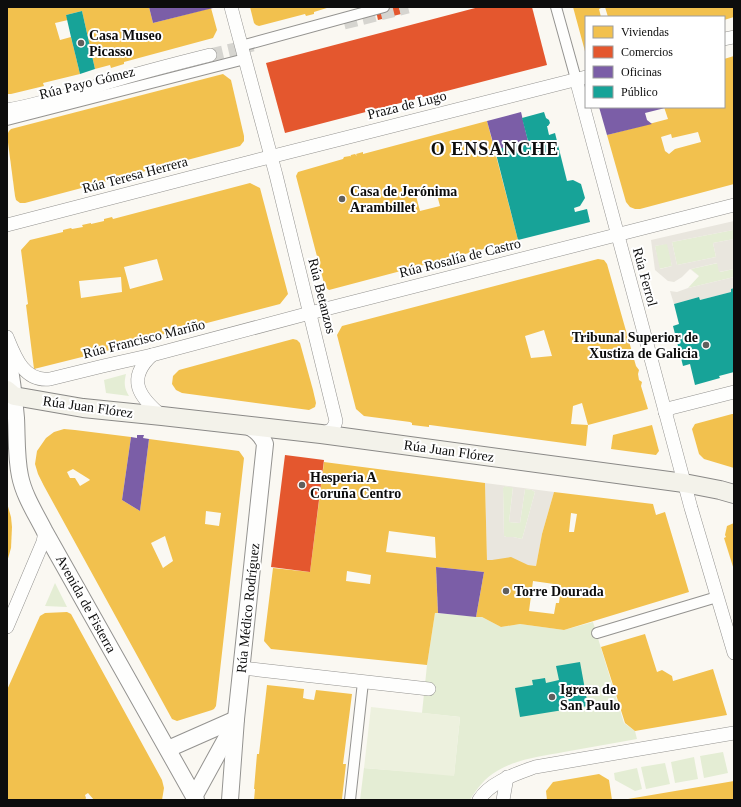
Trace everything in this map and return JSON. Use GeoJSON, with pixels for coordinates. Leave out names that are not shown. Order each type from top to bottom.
{"type":"FeatureCollection","features":[{"type":"Feature","properties":{"kind":"main road","name":"Rúa Juan Flórez"},"geometry":{"type":"LineString","coordinates":[[9,394],[83,408],[321,434],[684,484],[734,494]]}},
{"type":"Feature","properties":{"kind":"street"},"geometry":{"type":"LineString","coordinates":[[231,7],[272,157]]}},
{"type":"Feature","properties":{"kind":"street"},"geometry":{"type":"LineString","coordinates":[[241,46],[384,7]]}},
{"type":"Feature","properties":{"kind":"street"},"geometry":{"type":"LineString","coordinates":[[556,7],[581,78]]}},
{"type":"Feature","properties":{"kind":"street","name":"Rúa Payo Gómez"},"geometry":{"type":"LineString","coordinates":[[7,110],[67,95],[132,75],[210,55]]}},
{"type":"Feature","properties":{"kind":"street","name":"Rúa Payo Gómez"},"geometry":{"type":"LineString","coordinates":[[7,120],[245,59]]}},
{"type":"Feature","properties":{"kind":"street","name":"Praza de Lugo"},"geometry":{"type":"LineString","coordinates":[[272,157],[581,78]]}},
{"type":"Feature","properties":{"kind":"street","name":"Rúa Ferrol"},"geometry":{"type":"LineString","coordinates":[[581,78],[585,95]]}},
{"type":"Feature","properties":{"kind":"street","name":"Rúa Ferrol"},"geometry":{"type":"LineString","coordinates":[[588,108],[617,235],[684,484],[734,653]]}},
{"type":"Feature","properties":{"kind":"street","name":"Rúa Teresa Herrera"},"geometry":{"type":"LineString","coordinates":[[7,225],[254,160],[272,157]]}},
{"type":"Feature","properties":{"kind":"street","name":"Rúa Betanzos"},"geometry":{"type":"LineString","coordinates":[[272,157],[336,421],[333,429],[321,434]]}},
{"type":"Feature","properties":{"kind":"street","name":"Rúa Rosalía de Castro"},"geometry":{"type":"LineString","coordinates":[[310,313],[734,205]]}},
{"type":"Feature","properties":{"kind":"street","name":"Rúa Francisco Mariño"},"geometry":{"type":"LineString","coordinates":[[7,337],[13,352],[25,371],[33,377],[43,380],[152,355],[310,313]]}},
{"type":"Feature","properties":{"kind":"street","name":"Avenida de Fisterra"},"geometry":{"type":"LineString","coordinates":[[7,350],[9,394],[18,463],[23,488],[45,532],[168,749],[194,799]]}},
{"type":"Feature","properties":{"kind":"street","name":"Rúa Juan Flórez"},"geometry":{"type":"LineString","coordinates":[[152,355],[141,368],[138,378],[138,388],[150,406],[162,416]]}},
{"type":"Feature","properties":{"kind":"street"},"geometry":{"type":"LineString","coordinates":[[665,412],[671,408],[734,392]]}},
{"type":"Feature","properties":{"kind":"street","name":"Rúa Médico Rodríguez"},"geometry":{"type":"LineString","coordinates":[[230,800],[236,720],[265,444],[263,438],[257,431],[246,425]]}},
{"type":"Feature","properties":{"kind":"street"},"geometry":{"type":"LineString","coordinates":[[7,626],[43,542],[45,532]]}},
{"type":"Feature","properties":{"kind":"street"},"geometry":{"type":"LineString","coordinates":[[597,633],[717,597]]}},
{"type":"Feature","properties":{"kind":"street"},"geometry":{"type":"LineString","coordinates":[[242,668],[429,689]]}},
{"type":"Feature","properties":{"kind":"street"},"geometry":{"type":"LineString","coordinates":[[350,800],[363,682]]}},
{"type":"Feature","properties":{"kind":"street"},"geometry":{"type":"LineString","coordinates":[[168,749],[236,720]]}},
{"type":"Feature","properties":{"kind":"street"},"geometry":{"type":"LineString","coordinates":[[194,799],[236,720]]}},
{"type":"Feature","properties":{"kind":"street"},"geometry":{"type":"LineString","coordinates":[[479,800],[483,794],[507,777],[535,767],[734,733]]}},
{"type":"Feature","properties":{"kind":"street"},"geometry":{"type":"LineString","coordinates":[[502,800],[507,777]]}},
{"type":"Feature","properties":{"kind":"green space"},"geometry":{"type":"Polygon","coordinates":[[[733,230],[734,239],[713,243],[716,257],[677,265],[672,242],[733,230]]]}},
{"type":"Feature","properties":{"kind":"green space"},"geometry":{"type":"Polygon","coordinates":[[[668,243],[672,266],[659,269],[655,246],[668,243]]]}},
{"type":"Feature","properties":{"kind":"green space"},"geometry":{"type":"Polygon","coordinates":[[[718,263],[720,272],[734,269],[734,277],[688,288],[699,276],[691,269],[718,263]]]}},
{"type":"Feature","properties":{"kind":"green space"},"geometry":{"type":"Polygon","coordinates":[[[126,374],[125,385],[129,396],[106,393],[104,380],[126,374]]]}},
{"type":"Feature","properties":{"kind":"green space"},"geometry":{"type":"Polygon","coordinates":[[[504,486],[513,487],[509,522],[520,523],[525,489],[535,492],[522,539],[504,536],[504,486]]]}},
{"type":"Feature","properties":{"kind":"green space"},"geometry":{"type":"Polygon","coordinates":[[[55,583],[67,607],[45,606],[55,583]]]}},
{"type":"Feature","properties":{"kind":"green space"},"geometry":{"type":"Polygon","coordinates":[[[435,613],[482,617],[501,627],[520,624],[564,630],[593,622],[624,723],[635,731],[637,739],[521,761],[497,771],[485,780],[478,787],[470,800],[360,800],[364,768],[454,775],[460,717],[422,713],[427,665],[435,613]]]}},
{"type":"Feature","properties":{"kind":"green space"},"geometry":{"type":"Polygon","coordinates":[[[371,707],[460,717],[454,776],[364,768],[371,707]]]}},
{"type":"Feature","properties":{"kind":"green space"},"geometry":{"type":"Polygon","coordinates":[[[723,752],[728,773],[704,778],[700,756],[723,752]]]}},
{"type":"Feature","properties":{"kind":"green space"},"geometry":{"type":"Polygon","coordinates":[[[694,757],[698,779],[675,783],[671,762],[694,757]]]}},
{"type":"Feature","properties":{"kind":"green space"},"geometry":{"type":"Polygon","coordinates":[[[665,763],[670,784],[646,789],[641,767],[665,763]]]}},
{"type":"Feature","properties":{"kind":"green space"},"geometry":{"type":"Polygon","coordinates":[[[637,768],[642,789],[635,791],[615,780],[614,773],[637,768]]]}},
{"type":"Feature","properties":{"kind":"shaded area"},"geometry":{"type":"Polygon","coordinates":[[[734,221],[734,233],[733,230],[672,242],[677,265],[716,257],[713,243],[734,239],[734,269],[719,272],[717,263],[691,269],[699,276],[690,269],[674,282],[668,281],[655,270],[651,240],[734,221]],[[667,244],[655,246],[660,269],[672,266],[667,244]]]}},
{"type":"Feature","properties":{"kind":"shaded area"},"geometry":{"type":"Polygon","coordinates":[[[734,277],[734,288],[731,289],[731,292],[700,300],[699,297],[674,304],[670,291],[677,292],[734,277]]]}},
{"type":"Feature","properties":{"kind":"shaded area"},"geometry":{"type":"Polygon","coordinates":[[[485,483],[554,492],[542,534],[536,566],[487,560],[485,483]],[[505,486],[503,488],[504,536],[522,539],[535,492],[525,489],[520,523],[509,522],[513,488],[505,486]]]}},
{"type":"Feature","properties":{"kind":"building: Viviendas"},"geometry":{"type":"Polygon","coordinates":[[[7,7],[149,7],[153,23],[211,8],[217,30],[213,38],[124,62],[124,64],[111,68],[110,65],[95,69],[82,11],[66,15],[68,20],[55,23],[60,40],[71,37],[80,74],[43,83],[44,86],[7,94],[7,7]]]}},
{"type":"Feature","properties":{"kind":"building: Viviendas"},"geometry":{"type":"Polygon","coordinates":[[[250,7],[330,7],[314,12],[314,14],[306,16],[305,14],[259,26],[254,23],[250,7]]]}},
{"type":"Feature","properties":{"kind":"building: Viviendas"},"geometry":{"type":"Polygon","coordinates":[[[573,7],[603,7],[599,9],[601,16],[585,16],[585,51],[573,7]]]}},
{"type":"Feature","properties":{"kind":"building: Viviendas"},"geometry":{"type":"Polygon","coordinates":[[[605,7],[734,7],[734,17],[725,20],[725,16],[608,16],[605,7]]]}},
{"type":"Feature","properties":{"kind":"building: Viviendas"},"geometry":{"type":"Polygon","coordinates":[[[734,56],[734,184],[640,209],[635,209],[630,207],[626,202],[607,135],[668,119],[664,108],[725,108],[725,59],[734,56]],[[698,132],[672,138],[671,134],[661,137],[665,151],[669,154],[675,149],[701,142],[698,132]]]}},
{"type":"Feature","properties":{"kind":"building: Viviendas"},"geometry":{"type":"Polygon","coordinates":[[[223,74],[231,80],[244,136],[244,141],[240,146],[25,203],[20,203],[16,200],[7,135],[11,129],[223,74]]]}},
{"type":"Feature","properties":{"kind":"building: Viviendas"},"geometry":{"type":"Polygon","coordinates":[[[487,121],[518,240],[329,290],[325,287],[296,176],[298,172],[343,159],[344,157],[350,157],[351,155],[355,154],[357,156],[356,154],[363,152],[363,154],[487,121]],[[436,191],[416,196],[420,211],[440,206],[436,191]]]}},
{"type":"Feature","properties":{"kind":"building: Viviendas"},"geometry":{"type":"Polygon","coordinates":[[[250,183],[260,188],[288,294],[280,304],[126,344],[126,346],[34,369],[21,250],[30,240],[63,232],[63,230],[71,228],[83,227],[82,225],[104,221],[104,219],[112,217],[113,219],[250,183]],[[157,259],[124,267],[130,289],[163,280],[157,259]],[[121,277],[79,281],[81,298],[122,292],[121,277]]]}},
{"type":"Feature","properties":{"kind":"building: Viviendas"},"geometry":{"type":"Polygon","coordinates":[[[598,259],[604,260],[607,264],[636,366],[639,370],[639,380],[642,382],[641,386],[648,409],[588,425],[586,446],[430,425],[429,427],[412,425],[410,422],[364,416],[356,409],[337,335],[342,326],[598,259]],[[544,330],[525,336],[531,358],[552,356],[544,330]],[[582,403],[573,406],[571,424],[588,425],[582,403]]]}},
{"type":"Feature","properties":{"kind":"building: Viviendas"},"geometry":{"type":"Polygon","coordinates":[[[293,339],[300,343],[316,403],[315,407],[309,410],[182,393],[176,390],[172,384],[173,376],[179,370],[293,339]]]}},
{"type":"Feature","properties":{"kind":"building: Viviendas"},"geometry":{"type":"Polygon","coordinates":[[[734,414],[734,468],[704,459],[699,454],[692,429],[695,424],[734,414]]]}},
{"type":"Feature","properties":{"kind":"building: Viviendas"},"geometry":{"type":"Polygon","coordinates":[[[652,425],[659,451],[656,455],[611,449],[613,435],[652,425]]]}},
{"type":"Feature","properties":{"kind":"building: Viviendas"},"geometry":{"type":"Polygon","coordinates":[[[64,429],[131,437],[122,500],[140,511],[149,439],[239,451],[244,458],[216,706],[214,709],[177,721],[172,719],[38,474],[35,464],[37,451],[46,438],[54,432],[64,429]],[[73,469],[67,472],[70,478],[75,478],[80,486],[90,480],[89,479],[73,469]],[[206,511],[205,524],[219,526],[221,513],[206,511]],[[165,536],[151,543],[163,568],[173,561],[165,536]]]}},
{"type":"Feature","properties":{"kind":"building: Viviendas"},"geometry":{"type":"Polygon","coordinates":[[[324,462],[485,483],[487,560],[511,557],[528,565],[536,566],[542,534],[554,492],[653,504],[656,515],[665,512],[689,592],[564,630],[520,624],[501,627],[482,617],[476,617],[484,572],[436,567],[438,613],[435,613],[427,665],[271,649],[264,641],[273,568],[310,572],[324,462]],[[571,513],[569,532],[574,532],[577,514],[571,513]],[[389,531],[386,552],[436,558],[435,537],[389,531]],[[347,571],[346,581],[370,584],[371,575],[347,571]],[[533,581],[529,611],[554,614],[556,603],[559,603],[561,585],[533,581]]]}},
{"type":"Feature","properties":{"kind":"building: Viviendas"},"geometry":{"type":"Polygon","coordinates":[[[7,503],[12,527],[11,548],[7,562],[7,503]]]}},
{"type":"Feature","properties":{"kind":"building: Viviendas"},"geometry":{"type":"Polygon","coordinates":[[[734,523],[734,570],[724,538],[726,537],[727,526],[734,523]]]}},
{"type":"Feature","properties":{"kind":"building: Viviendas"},"geometry":{"type":"Polygon","coordinates":[[[67,612],[71,614],[162,780],[164,788],[162,800],[94,800],[88,793],[85,795],[85,800],[7,800],[7,690],[40,616],[45,613],[67,612]]]}},
{"type":"Feature","properties":{"kind":"building: Viviendas"},"geometry":{"type":"Polygon","coordinates":[[[645,634],[657,672],[662,670],[672,676],[673,681],[713,669],[727,715],[635,731],[625,723],[601,647],[645,634]]]}},
{"type":"Feature","properties":{"kind":"building: Viviendas"},"geometry":{"type":"Polygon","coordinates":[[[267,685],[304,689],[303,698],[314,700],[316,690],[352,694],[343,764],[346,764],[342,799],[254,800],[257,754],[259,754],[267,685]]]}},
{"type":"Feature","properties":{"kind":"building: Viviendas"},"geometry":{"type":"Polygon","coordinates":[[[599,774],[609,780],[612,800],[547,800],[546,791],[553,782],[599,774]]]}},
{"type":"Feature","properties":{"kind":"building: Viviendas"},"geometry":{"type":"Polygon","coordinates":[[[734,781],[734,800],[628,800],[628,799],[734,781]]]}},
{"type":"Feature","properties":{"kind":"building: Comercios"},"geometry":{"type":"Polygon","coordinates":[[[399,7],[401,14],[378,20],[376,11],[399,7]]]}},
{"type":"Feature","properties":{"kind":"building: Comercios"},"geometry":{"type":"Polygon","coordinates":[[[479,7],[532,7],[547,65],[285,133],[266,63],[479,7]]]}},
{"type":"Feature","properties":{"kind":"building: Comercios"},"geometry":{"type":"Polygon","coordinates":[[[285,455],[324,460],[310,572],[271,567],[285,455]]]}},
{"type":"Feature","properties":{"kind":"building: Oficinas"},"geometry":{"type":"Polygon","coordinates":[[[149,7],[213,7],[213,8],[153,23],[149,7]]]}},
{"type":"Feature","properties":{"kind":"building: Oficinas"},"geometry":{"type":"Polygon","coordinates":[[[599,108],[665,108],[645,113],[647,120],[652,124],[607,135],[599,108]]]}},
{"type":"Feature","properties":{"kind":"building: Oficinas"},"geometry":{"type":"Polygon","coordinates":[[[521,112],[528,141],[495,150],[487,121],[521,112]]]}},
{"type":"Feature","properties":{"kind":"building: Oficinas"},"geometry":{"type":"Polygon","coordinates":[[[137,435],[144,435],[143,438],[149,439],[140,511],[122,500],[131,437],[137,438],[137,435]]]}},
{"type":"Feature","properties":{"kind":"building: Oficinas"},"geometry":{"type":"Polygon","coordinates":[[[436,567],[484,572],[476,617],[438,613],[436,567]]]}},
{"type":"Feature","properties":{"kind":"building: Público","name":"Casa Museo Picasso"},"geometry":{"type":"Polygon","coordinates":[[[82,11],[95,69],[80,74],[66,15],[82,11]]]}},
{"type":"Feature","properties":{"kind":"building: Público"},"geometry":{"type":"Polygon","coordinates":[[[544,112],[550,123],[547,126],[549,135],[555,133],[567,181],[573,180],[581,184],[585,198],[580,206],[574,208],[575,212],[587,209],[590,222],[518,240],[495,150],[528,141],[522,118],[544,112]]]}},
{"type":"Feature","properties":{"kind":"building: Público","name":"Tribunal Superior de Xustiza de Galicia"},"geometry":{"type":"Polygon","coordinates":[[[734,288],[734,372],[719,376],[720,378],[695,385],[690,364],[683,366],[673,326],[679,324],[674,304],[699,297],[700,300],[731,292],[731,289],[734,288]]]}},
{"type":"Feature","properties":{"kind":"building: Público","name":"Igrexa de San Paulo"},"geometry":{"type":"Polygon","coordinates":[[[580,662],[588,706],[520,717],[515,688],[533,685],[532,680],[545,678],[546,683],[559,680],[556,666],[580,662]]]}},
{"type":"Feature","properties":{"kind":"tunnel"},"geometry":{"type":"LineString","coordinates":[[344,23],[408,7]]}},
{"type":"Feature","properties":{"kind":"tunnel"},"geometry":{"type":"LineString","coordinates":[[210,55],[253,45]]}},
{"type":"Feature","properties":{"kind":"place","name":"Casa Museo Picasso"},"geometry":{"type":"Point","coordinates":[81,43]}},
{"type":"Feature","properties":{"kind":"place","name":"Casa de Jerónima Arambillet"},"geometry":{"type":"Point","coordinates":[342,199]}},
{"type":"Feature","properties":{"kind":"place","name":"Tribunal Superior de Xustiza de Galicia"},"geometry":{"type":"Point","coordinates":[706,345]}},
{"type":"Feature","properties":{"kind":"place","name":"Hesperia A Coruña Centro"},"geometry":{"type":"Point","coordinates":[302,485]}},
{"type":"Feature","properties":{"kind":"place","name":"Torre Dourada"},"geometry":{"type":"Point","coordinates":[506,591]}},
{"type":"Feature","properties":{"kind":"place","name":"Igrexa de San Paulo"},"geometry":{"type":"Point","coordinates":[552,697]}},
{"type":"Feature","properties":{"kind":"district","name":"O ENSANCHE"},"geometry":{"type":"Point","coordinates":[495,149]}}]}
